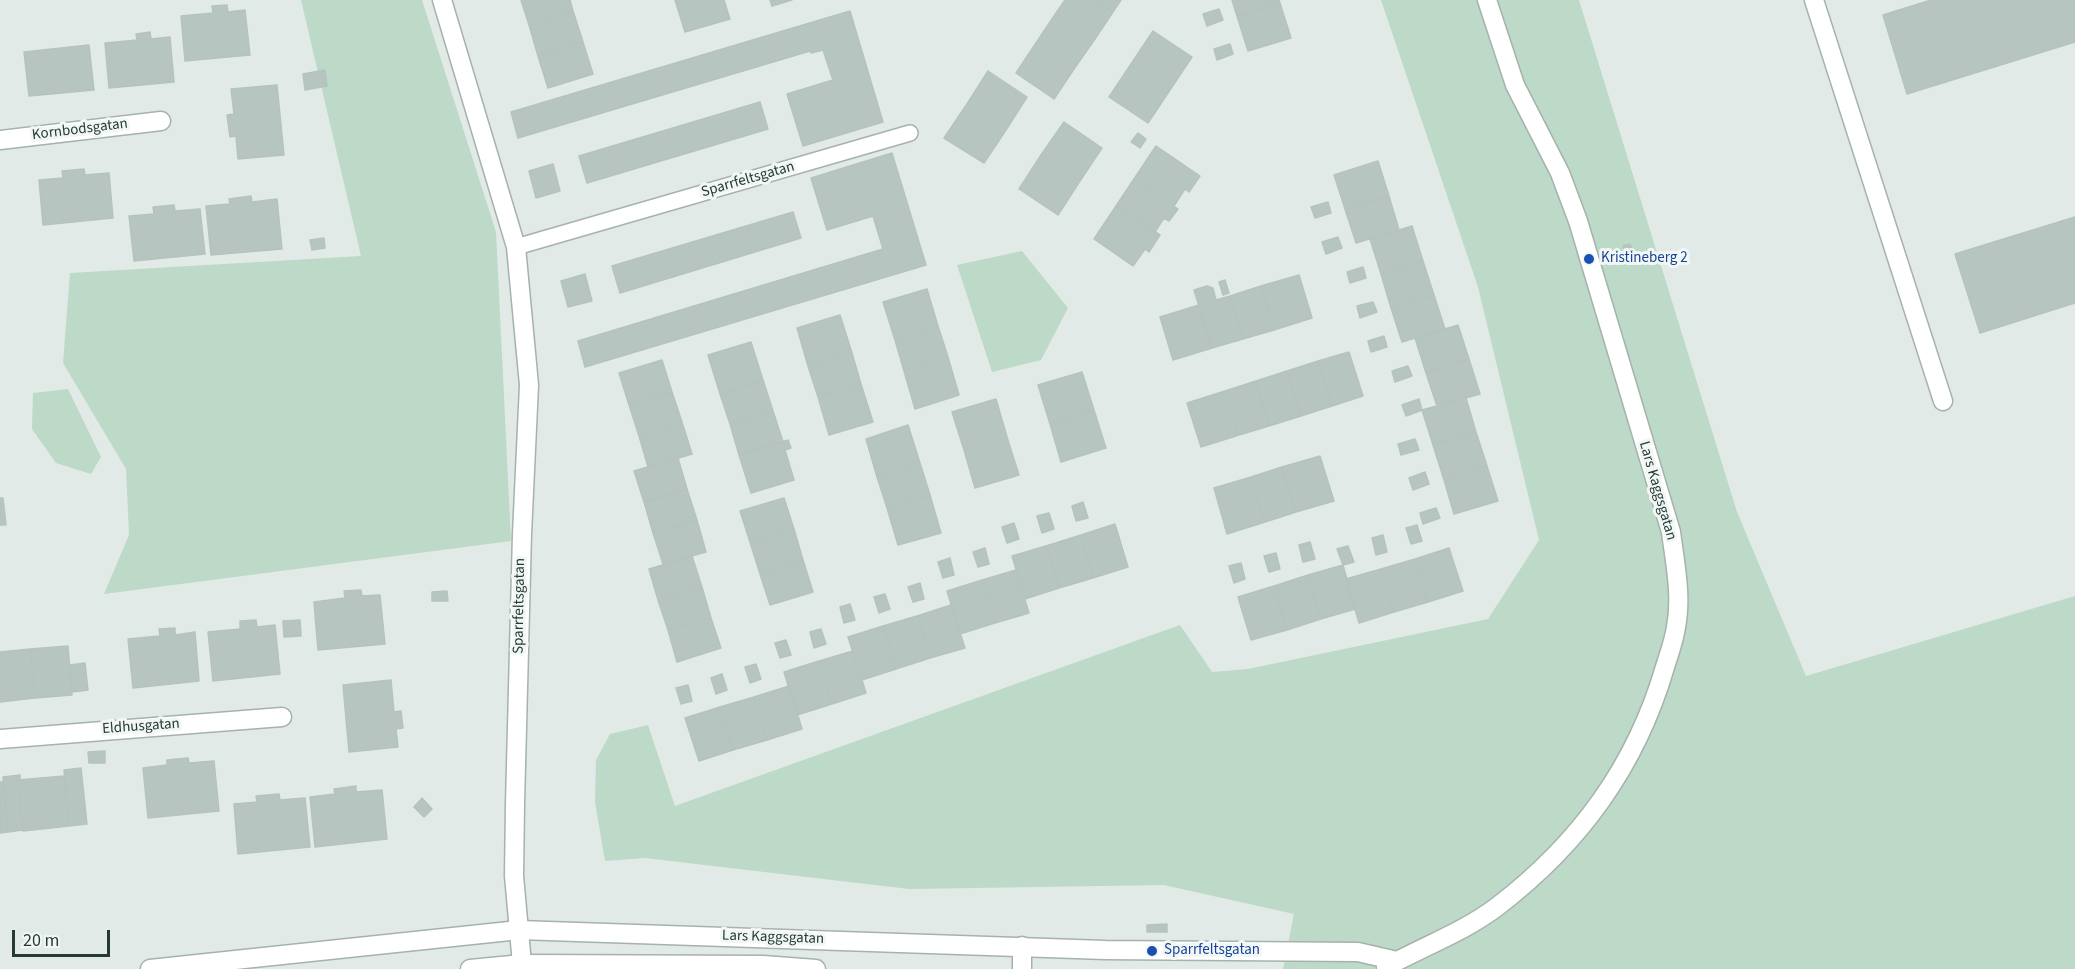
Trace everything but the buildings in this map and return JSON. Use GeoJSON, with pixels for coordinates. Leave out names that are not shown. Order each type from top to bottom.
{"type":"FeatureCollection","features":[{"type":"Feature","properties":{"kind":"street","name":"Sparrfeltsgatan"},"geometry":{"type":"LineString","coordinates":[[442,0],[516,247],[529,385],[522,534],[514,876],[522,964]]}},
{"type":"Feature","properties":{"kind":"street","name":"Lars Kaggsgatan"},"geometry":{"type":"LineString","coordinates":[[150,969],[519,930],[1195,952],[1358,952],[1390,965],[1467,927],[1498,906],[1542,868],[1595,810],[1638,743],[1658,692],[1676,627],[1677,583],[1671,532],[1578,221],[1560,173],[1515,85],[1487,0]]}},
{"type":"Feature","properties":{"kind":"street"},"geometry":{"type":"LineString","coordinates":[[1814,0],[1943,401]]}},
{"type":"Feature","properties":{"kind":"street","name":"Kornbodsgatan"},"geometry":{"type":"LineString","coordinates":[[0,140],[161,121]]}},
{"type":"Feature","properties":{"kind":"street","name":"Eldhusgatan"},"geometry":{"type":"LineString","coordinates":[[0,739],[282,717]]}},
{"type":"Feature","properties":{"kind":"street"},"geometry":{"type":"LineString","coordinates":[[1022,946],[1022,969]]}},
{"type":"Feature","properties":{"kind":"street","name":"Lars Kaggsgatan"},"geometry":{"type":"LineString","coordinates":[[470,969],[522,964],[763,965],[816,969]]}},
{"type":"Feature","properties":{"kind":"lane","name":"Sparrfeltsgatan"},"geometry":{"type":"LineString","coordinates":[[516,247],[910,133]]}},
{"type":"Feature","properties":{"kind":"green space"},"geometry":{"type":"Polygon","coordinates":[[[301,0],[422,0],[496,232],[511,541],[104,594],[129,535],[126,469],[63,363],[70,273],[361,256],[301,0]]]}},
{"type":"Feature","properties":{"kind":"green space"},"geometry":{"type":"Polygon","coordinates":[[[1381,0],[1579,0],[1737,512],[1806,676],[2075,596],[2075,969],[1283,969],[1294,914],[1164,885],[909,889],[645,858],[605,861],[595,802],[596,760],[610,734],[648,725],[675,806],[1180,625],[1212,672],[1248,669],[1488,619],[1539,540],[1478,287],[1381,0]]]}},
{"type":"Feature","properties":{"kind":"green space"},"geometry":{"type":"Polygon","coordinates":[[[1022,251],[1068,308],[1041,360],[992,372],[957,265],[1022,251]]]}},
{"type":"Feature","properties":{"kind":"green space"},"geometry":{"type":"Polygon","coordinates":[[[68,389],[101,457],[91,474],[56,463],[32,429],[33,393],[68,389]]]}},
{"type":"Feature","properties":{"kind":"place","name":"Kristineberg 2"},"geometry":{"type":"Point","coordinates":[1589,259]}},
{"type":"Feature","properties":{"kind":"place","name":"Sparrfeltsgatan"},"geometry":{"type":"Point","coordinates":[1152,951]}}]}
